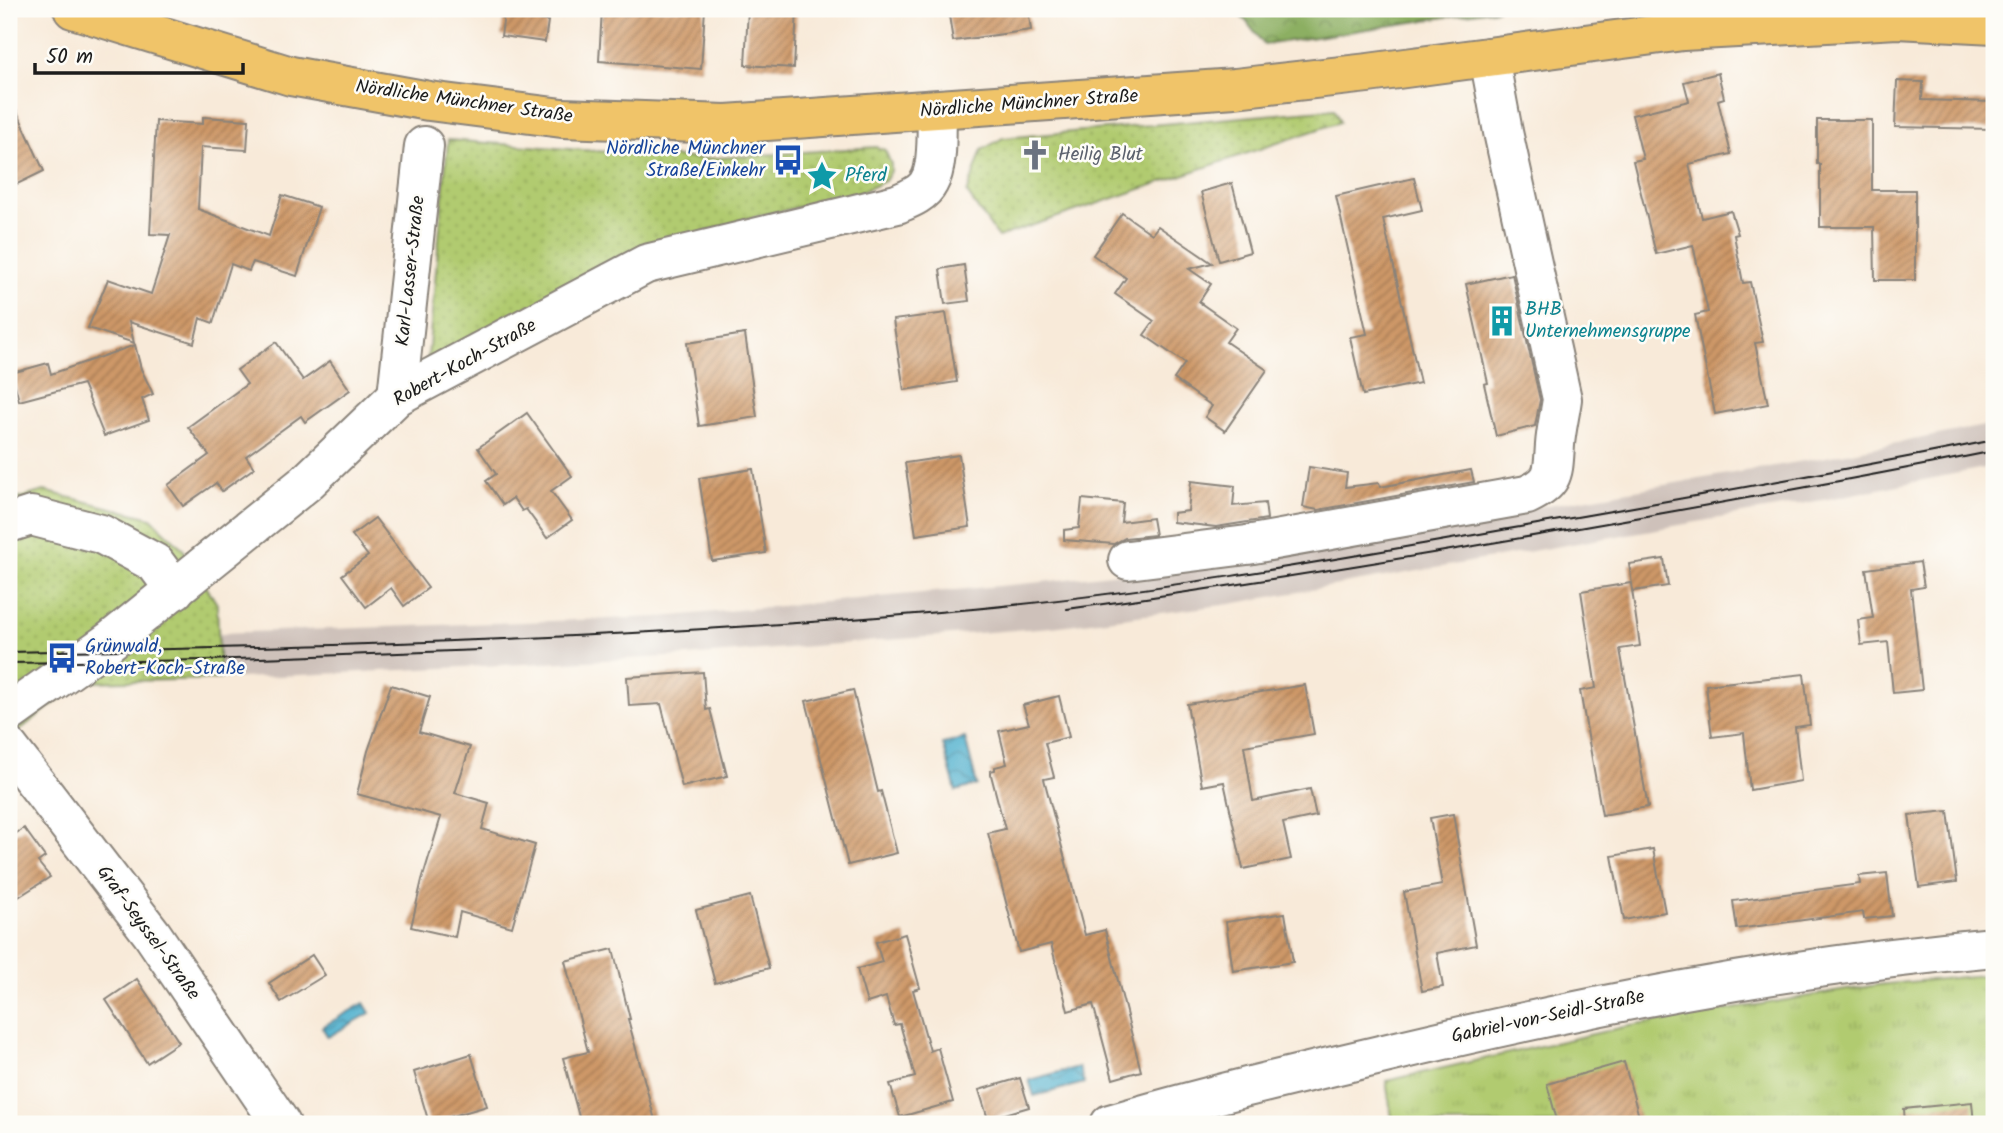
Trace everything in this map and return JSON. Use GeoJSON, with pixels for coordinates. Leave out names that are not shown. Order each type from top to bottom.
{"type":"FeatureCollection","features":[{"type":"Feature","properties":{"kind":"main road","name":"Nördliche Münchner Straße"},"geometry":{"type":"LineString","coordinates":[[73,9],[291,76],[429,101],[562,118],[726,124],[1235,88],[1683,32],[1770,25],[1897,19],[1994,24]]}},
{"type":"Feature","properties":{"kind":"street"},"geometry":{"type":"LineString","coordinates":[[1128,560],[1261,543],[1527,495],[1542,488],[1555,468],[1555,444],[1562,399],[1500,120],[1489,57]]}},
{"type":"Feature","properties":{"kind":"street","name":"Robert-Koch-Straße"},"geometry":{"type":"LineString","coordinates":[[9,713],[110,641],[306,483],[397,396],[646,264],[897,204],[914,197],[929,182],[936,149],[937,110]]}},
{"type":"Feature","properties":{"kind":"street","name":"Karl-Lasser-Straße"},"geometry":{"type":"LineString","coordinates":[[397,396],[424,146]]}},
{"type":"Feature","properties":{"kind":"street"},"geometry":{"type":"LineString","coordinates":[[9,523],[31,516],[100,534],[155,563],[175,590]]}},
{"type":"Feature","properties":{"kind":"street","name":"Graf-Seyssel-Straße"},"geometry":{"type":"LineString","coordinates":[[9,748],[152,934],[281,1124]]}},
{"type":"Feature","properties":{"kind":"street","name":"Gabriel-von-Seidl-Straße"},"geometry":{"type":"LineString","coordinates":[[1110,1124],[1194,1099],[1461,1035],[1638,998],[1789,972],[1994,947]]}},
{"type":"Feature","properties":{"kind":"shaded area"},"geometry":{"type":"Polygon","coordinates":[[[1994,424],[1994,466],[1828,499],[1230,604],[1052,627],[687,656],[220,679],[82,682],[167,635],[662,617],[1042,582],[1223,561],[1821,458],[1994,424]]]}},
{"type":"Feature","properties":{"kind":"green space"},"geometry":{"type":"Polygon","coordinates":[[[1233,9],[1498,9],[1264,45],[1233,9]]]}},
{"type":"Feature","properties":{"kind":"green space"},"geometry":{"type":"Polygon","coordinates":[[[1334,109],[1340,122],[998,237],[967,193],[982,150],[1003,138],[1334,109]]]}},
{"type":"Feature","properties":{"kind":"green space"},"geometry":{"type":"Polygon","coordinates":[[[448,140],[704,159],[876,147],[885,150],[891,171],[885,181],[854,195],[744,219],[635,256],[427,368],[448,140]]]}},
{"type":"Feature","properties":{"kind":"green space"},"geometry":{"type":"Polygon","coordinates":[[[44,491],[151,518],[182,548],[217,604],[220,679],[82,682],[9,738],[9,501],[44,491]]]}},
{"type":"Feature","properties":{"kind":"green space"},"geometry":{"type":"Polygon","coordinates":[[[1994,974],[1994,1124],[1393,1124],[1386,1081],[1624,1027],[1877,985],[1994,974]]]}},
{"type":"Feature","properties":{"kind":"water"},"geometry":{"type":"Polygon","coordinates":[[[965,738],[977,785],[956,791],[943,744],[965,738]]]}},
{"type":"Feature","properties":{"kind":"water"},"geometry":{"type":"Polygon","coordinates":[[[364,1003],[370,1013],[328,1037],[322,1027],[364,1003]]]}},
{"type":"Feature","properties":{"kind":"water"},"geometry":{"type":"Polygon","coordinates":[[[1079,1067],[1084,1083],[1034,1096],[1029,1080],[1079,1067]]]}},
{"type":"Feature","properties":{"kind":"building"},"geometry":{"type":"Polygon","coordinates":[[[602,9],[705,9],[701,69],[599,61],[602,9]]]}},
{"type":"Feature","properties":{"kind":"building"},"geometry":{"type":"Polygon","coordinates":[[[748,9],[797,9],[794,68],[745,65],[748,9]]]}},
{"type":"Feature","properties":{"kind":"building"},"geometry":{"type":"Polygon","coordinates":[[[948,9],[1028,9],[1031,30],[953,41],[948,9]]]}},
{"type":"Feature","properties":{"kind":"building"},"geometry":{"type":"Polygon","coordinates":[[[504,14],[548,21],[545,42],[501,36],[504,14]]]}},
{"type":"Feature","properties":{"kind":"building"},"geometry":{"type":"Polygon","coordinates":[[[1718,73],[1724,98],[1718,100],[1731,154],[1689,164],[1702,218],[1731,211],[1738,234],[1734,235],[1743,283],[1750,282],[1763,342],[1755,343],[1768,404],[1715,414],[1695,315],[1708,312],[1693,245],[1656,254],[1633,161],[1643,159],[1632,115],[1689,101],[1684,82],[1718,73]]]}},
{"type":"Feature","properties":{"kind":"building"},"geometry":{"type":"Polygon","coordinates":[[[1897,81],[1923,82],[1922,100],[1994,102],[1994,129],[1895,127],[1897,81]]]}},
{"type":"Feature","properties":{"kind":"building"},"geometry":{"type":"Polygon","coordinates":[[[9,94],[44,171],[9,188],[9,94]]]}},
{"type":"Feature","properties":{"kind":"building"},"geometry":{"type":"Polygon","coordinates":[[[203,117],[249,120],[247,150],[201,147],[198,209],[269,236],[282,195],[319,207],[297,276],[253,262],[249,271],[231,264],[213,323],[200,318],[194,343],[129,322],[134,343],[88,328],[108,279],[151,294],[170,235],[150,234],[156,121],[203,124],[203,117]]]}},
{"type":"Feature","properties":{"kind":"building"},"geometry":{"type":"Polygon","coordinates":[[[1817,120],[1872,120],[1872,190],[1915,190],[1915,280],[1875,280],[1874,227],[1820,227],[1817,120]]]}},
{"type":"Feature","properties":{"kind":"building"},"geometry":{"type":"Polygon","coordinates":[[[1414,178],[1422,210],[1383,219],[1420,383],[1363,395],[1350,337],[1367,334],[1336,196],[1414,178]]]}},
{"type":"Feature","properties":{"kind":"building"},"geometry":{"type":"Polygon","coordinates":[[[1232,183],[1250,252],[1219,261],[1201,192],[1232,183]]]}},
{"type":"Feature","properties":{"kind":"building"},"geometry":{"type":"Polygon","coordinates":[[[1122,213],[1152,234],[1158,226],[1212,263],[1189,269],[1211,284],[1199,302],[1236,328],[1226,342],[1267,370],[1225,431],[1205,417],[1212,406],[1174,379],[1185,363],[1144,335],[1154,321],[1115,294],[1126,278],[1093,255],[1122,213]]]}},
{"type":"Feature","properties":{"kind":"building"},"geometry":{"type":"Polygon","coordinates":[[[964,265],[969,301],[945,304],[940,269],[964,265]]]}},
{"type":"Feature","properties":{"kind":"building"},"geometry":{"type":"Polygon","coordinates":[[[1512,274],[1540,400],[1535,426],[1496,436],[1484,384],[1488,383],[1466,284],[1512,274]]]}},
{"type":"Feature","properties":{"kind":"building"},"geometry":{"type":"Polygon","coordinates":[[[946,313],[957,382],[904,390],[893,320],[946,313]]]}},
{"type":"Feature","properties":{"kind":"building"},"geometry":{"type":"Polygon","coordinates":[[[745,334],[757,417],[699,426],[687,343],[745,334]]]}},
{"type":"Feature","properties":{"kind":"building"},"geometry":{"type":"Polygon","coordinates":[[[276,342],[303,380],[330,361],[350,390],[305,422],[301,416],[246,456],[254,468],[222,491],[216,483],[183,506],[168,485],[209,455],[188,427],[247,384],[237,370],[276,342]]]}},
{"type":"Feature","properties":{"kind":"building"},"geometry":{"type":"Polygon","coordinates":[[[135,345],[141,369],[153,394],[142,399],[149,420],[104,436],[83,384],[19,401],[12,373],[48,363],[51,374],[135,345]]]}},
{"type":"Feature","properties":{"kind":"building"},"geometry":{"type":"Polygon","coordinates":[[[527,413],[572,476],[551,491],[572,520],[547,538],[526,509],[522,511],[513,498],[503,505],[486,481],[496,474],[478,448],[527,413]]]}},
{"type":"Feature","properties":{"kind":"building"},"geometry":{"type":"Polygon","coordinates":[[[959,455],[970,527],[916,535],[905,463],[959,455]]]}},
{"type":"Feature","properties":{"kind":"building"},"geometry":{"type":"Polygon","coordinates":[[[1309,467],[1347,473],[1345,487],[1379,483],[1380,487],[1471,470],[1474,482],[1318,510],[1303,507],[1309,467]]]}},
{"type":"Feature","properties":{"kind":"building"},"geometry":{"type":"Polygon","coordinates":[[[753,469],[766,553],[712,561],[699,478],[753,469]]]}},
{"type":"Feature","properties":{"kind":"building"},"geometry":{"type":"Polygon","coordinates":[[[1191,481],[1235,486],[1233,506],[1265,503],[1267,519],[1216,527],[1173,522],[1173,513],[1188,511],[1191,481]]]}},
{"type":"Feature","properties":{"kind":"building"},"geometry":{"type":"Polygon","coordinates":[[[1082,499],[1123,503],[1121,522],[1152,518],[1155,535],[1125,538],[1114,544],[1064,540],[1064,530],[1079,528],[1082,499]]]}},
{"type":"Feature","properties":{"kind":"building"},"geometry":{"type":"Polygon","coordinates":[[[375,518],[428,588],[404,606],[391,588],[366,607],[342,575],[368,556],[352,535],[375,518]]]}},
{"type":"Feature","properties":{"kind":"building"},"geometry":{"type":"Polygon","coordinates":[[[1664,559],[1668,586],[1633,591],[1629,564],[1664,559]]]}},
{"type":"Feature","properties":{"kind":"building"},"geometry":{"type":"Polygon","coordinates":[[[1920,562],[1924,587],[1911,589],[1922,690],[1893,693],[1888,642],[1861,645],[1858,620],[1873,618],[1866,569],[1920,562]]]}},
{"type":"Feature","properties":{"kind":"building"},"geometry":{"type":"Polygon","coordinates":[[[1631,583],[1640,646],[1620,649],[1648,807],[1602,815],[1580,691],[1596,688],[1581,591],[1631,583]]]}},
{"type":"Feature","properties":{"kind":"building"},"geometry":{"type":"Polygon","coordinates":[[[703,672],[706,710],[710,709],[727,776],[682,787],[661,704],[629,706],[627,677],[703,672]]]}},
{"type":"Feature","properties":{"kind":"building"},"geometry":{"type":"Polygon","coordinates":[[[1804,674],[1810,725],[1795,727],[1801,781],[1750,790],[1744,733],[1712,737],[1706,685],[1804,674]]]}},
{"type":"Feature","properties":{"kind":"building"},"geometry":{"type":"Polygon","coordinates":[[[391,685],[430,697],[419,732],[470,747],[455,793],[489,803],[482,829],[535,845],[512,927],[460,912],[455,937],[411,927],[441,817],[357,794],[368,751],[391,685]]]}},
{"type":"Feature","properties":{"kind":"building"},"geometry":{"type":"Polygon","coordinates":[[[1305,685],[1314,734],[1244,746],[1253,801],[1310,789],[1316,816],[1283,823],[1291,859],[1243,869],[1224,782],[1202,786],[1187,704],[1305,685]]]}},
{"type":"Feature","properties":{"kind":"building"},"geometry":{"type":"Polygon","coordinates":[[[853,690],[878,792],[881,791],[897,853],[848,865],[806,701],[853,690]]]}},
{"type":"Feature","properties":{"kind":"building"},"geometry":{"type":"Polygon","coordinates":[[[1059,696],[1069,737],[1045,743],[1054,777],[1044,779],[1085,935],[1105,930],[1141,1071],[1113,1079],[1093,1004],[1068,1011],[1051,944],[1019,952],[988,833],[1005,829],[990,771],[1007,764],[999,731],[1029,724],[1023,705],[1059,696]]]}},
{"type":"Feature","properties":{"kind":"building"},"geometry":{"type":"Polygon","coordinates":[[[1948,811],[1957,882],[1919,887],[1909,815],[1948,811]]]}},
{"type":"Feature","properties":{"kind":"building"},"geometry":{"type":"Polygon","coordinates":[[[1453,814],[1476,945],[1437,953],[1443,987],[1422,991],[1404,892],[1442,885],[1430,818],[1453,814]]]}},
{"type":"Feature","properties":{"kind":"building"},"geometry":{"type":"Polygon","coordinates":[[[24,828],[45,857],[38,862],[50,877],[9,903],[9,838],[24,828]]]}},
{"type":"Feature","properties":{"kind":"building"},"geometry":{"type":"Polygon","coordinates":[[[1653,849],[1665,912],[1624,920],[1612,856],[1653,849]]]}},
{"type":"Feature","properties":{"kind":"building"},"geometry":{"type":"Polygon","coordinates":[[[1887,873],[1892,916],[1864,919],[1863,912],[1737,929],[1733,901],[1860,884],[1859,876],[1887,873]]]}},
{"type":"Feature","properties":{"kind":"building"},"geometry":{"type":"Polygon","coordinates":[[[750,896],[769,968],[715,983],[696,910],[750,896]]]}},
{"type":"Feature","properties":{"kind":"building"},"geometry":{"type":"Polygon","coordinates":[[[1285,913],[1293,962],[1233,971],[1226,922],[1285,913]]]}},
{"type":"Feature","properties":{"kind":"building"},"geometry":{"type":"Polygon","coordinates":[[[905,934],[920,988],[913,990],[930,1051],[938,1048],[953,1102],[900,1117],[890,1084],[915,1077],[900,1024],[894,1025],[886,997],[867,1003],[857,969],[882,962],[876,942],[905,934]]]}},
{"type":"Feature","properties":{"kind":"building"},"geometry":{"type":"Polygon","coordinates":[[[613,949],[628,1019],[656,1124],[581,1124],[563,1058],[588,1052],[565,961],[613,949]]]}},
{"type":"Feature","properties":{"kind":"building"},"geometry":{"type":"Polygon","coordinates":[[[312,955],[325,975],[281,1002],[269,983],[312,955]]]}},
{"type":"Feature","properties":{"kind":"building"},"geometry":{"type":"Polygon","coordinates":[[[137,979],[179,1042],[147,1063],[106,1000],[137,979]]]}},
{"type":"Feature","properties":{"kind":"building"},"geometry":{"type":"Polygon","coordinates":[[[471,1054],[487,1106],[429,1123],[414,1072],[471,1054]]]}},
{"type":"Feature","properties":{"kind":"building"},"geometry":{"type":"Polygon","coordinates":[[[1624,1062],[1641,1124],[1558,1124],[1547,1084],[1624,1062]]]}},
{"type":"Feature","properties":{"kind":"building"},"geometry":{"type":"Polygon","coordinates":[[[1020,1078],[1029,1107],[988,1119],[979,1090],[1020,1078]]]}},
{"type":"Feature","properties":{"kind":"building"},"geometry":{"type":"Polygon","coordinates":[[[1972,1102],[1974,1124],[1905,1124],[1904,1109],[1972,1102]]]}},
{"type":"Feature","properties":{"kind":"tram line"},"geometry":{"type":"LineString","coordinates":[[9,652],[491,640],[853,619],[1042,602],[1247,574],[1383,551],[1994,440]]}},
{"type":"Feature","properties":{"kind":"tram line"},"geometry":{"type":"LineString","coordinates":[[1067,609],[1498,542],[1994,451]]}},
{"type":"Feature","properties":{"kind":"tram line"},"geometry":{"type":"LineString","coordinates":[[9,663],[206,660],[481,650]]}},
{"type":"Feature","properties":{"kind":"place","name":"Heilig Blut"},"geometry":{"type":"Point","coordinates":[1035,155]}},
{"type":"Feature","properties":{"kind":"place","name":"Nördliche Münchner Straße/Einkehr"},"geometry":{"type":"Point","coordinates":[788,160]}},
{"type":"Feature","properties":{"kind":"place","name":"Pferd"},"geometry":{"type":"Point","coordinates":[822,176]}},
{"type":"Feature","properties":{"kind":"place","name":"BHB Unternehmensgruppe"},"geometry":{"type":"Point","coordinates":[1502,321]}},
{"type":"Feature","properties":{"kind":"place","name":"Grünwald, Robert-Koch-Straße"},"geometry":{"type":"Point","coordinates":[62,658]}}]}
